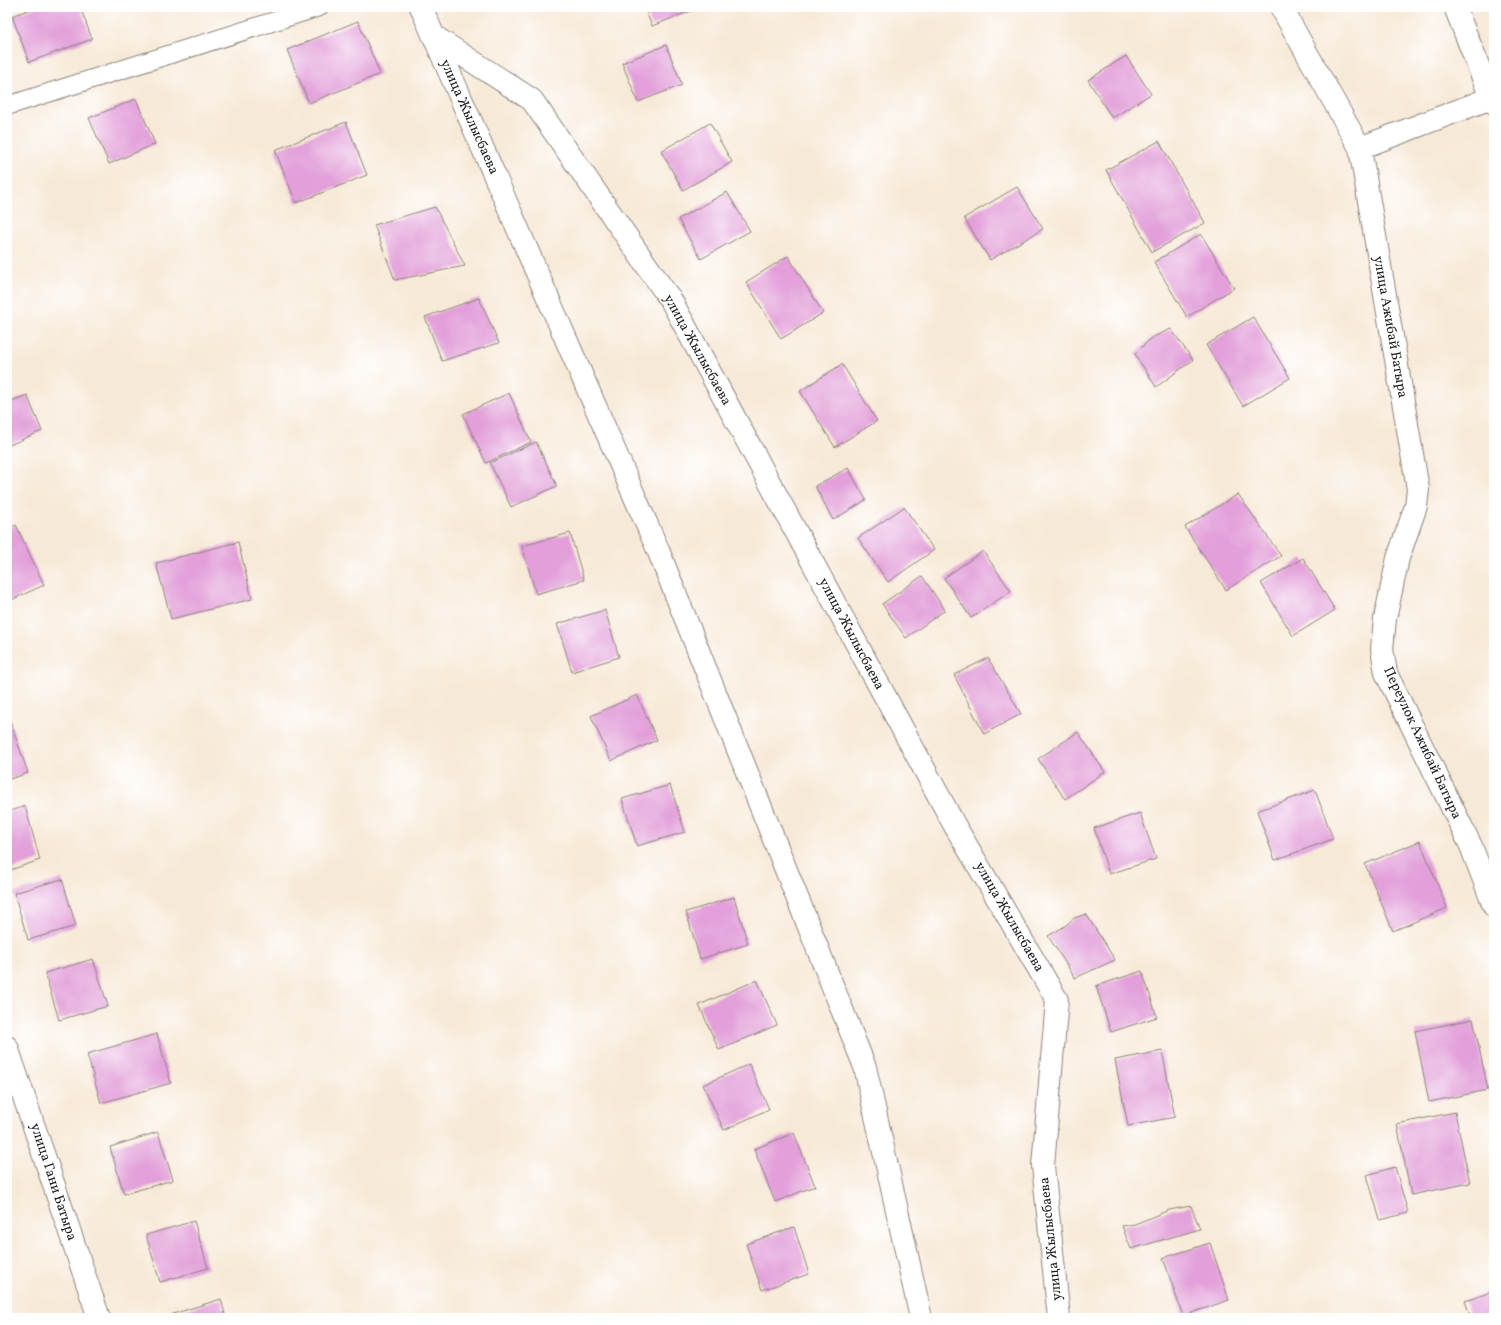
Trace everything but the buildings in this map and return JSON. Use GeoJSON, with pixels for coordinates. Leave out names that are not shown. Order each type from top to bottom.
{"type":"FeatureCollection","features":[{"type":"Feature","properties":{"kind":"street","name":"улица Жылысбаева"},"geometry":{"type":"LineString","coordinates":[[421,7],[658,550],[865,1067],[921,1318]]}},
{"type":"Feature","properties":{"kind":"street","name":"улица Ажибай Батыра"},"geometry":{"type":"LineString","coordinates":[[1281,7],[1360,148],[1418,489],[1416,506]]}},
{"type":"Feature","properties":{"kind":"street"},"geometry":{"type":"LineString","coordinates":[[1360,148],[1492,100],[1455,7]]}},
{"type":"Feature","properties":{"kind":"street","name":"улица Жылысбаева"},"geometry":{"type":"LineString","coordinates":[[435,38],[532,100],[672,302],[956,826],[1057,1000],[1043,1166],[1059,1318]]}},
{"type":"Feature","properties":{"kind":"street","name":"Переулок Ажибай Батыра"},"geometry":{"type":"LineString","coordinates":[[1416,506],[1398,558],[1389,595],[1382,649],[1386,673],[1471,846],[1494,906]]}},
{"type":"Feature","properties":{"kind":"street","name":"улица Гани Батыра"},"geometry":{"type":"LineString","coordinates":[[7,1047],[98,1318]]}},
{"type":"Feature","properties":{"kind":"lane"},"geometry":{"type":"LineString","coordinates":[[7,106],[319,7]]}}]}
